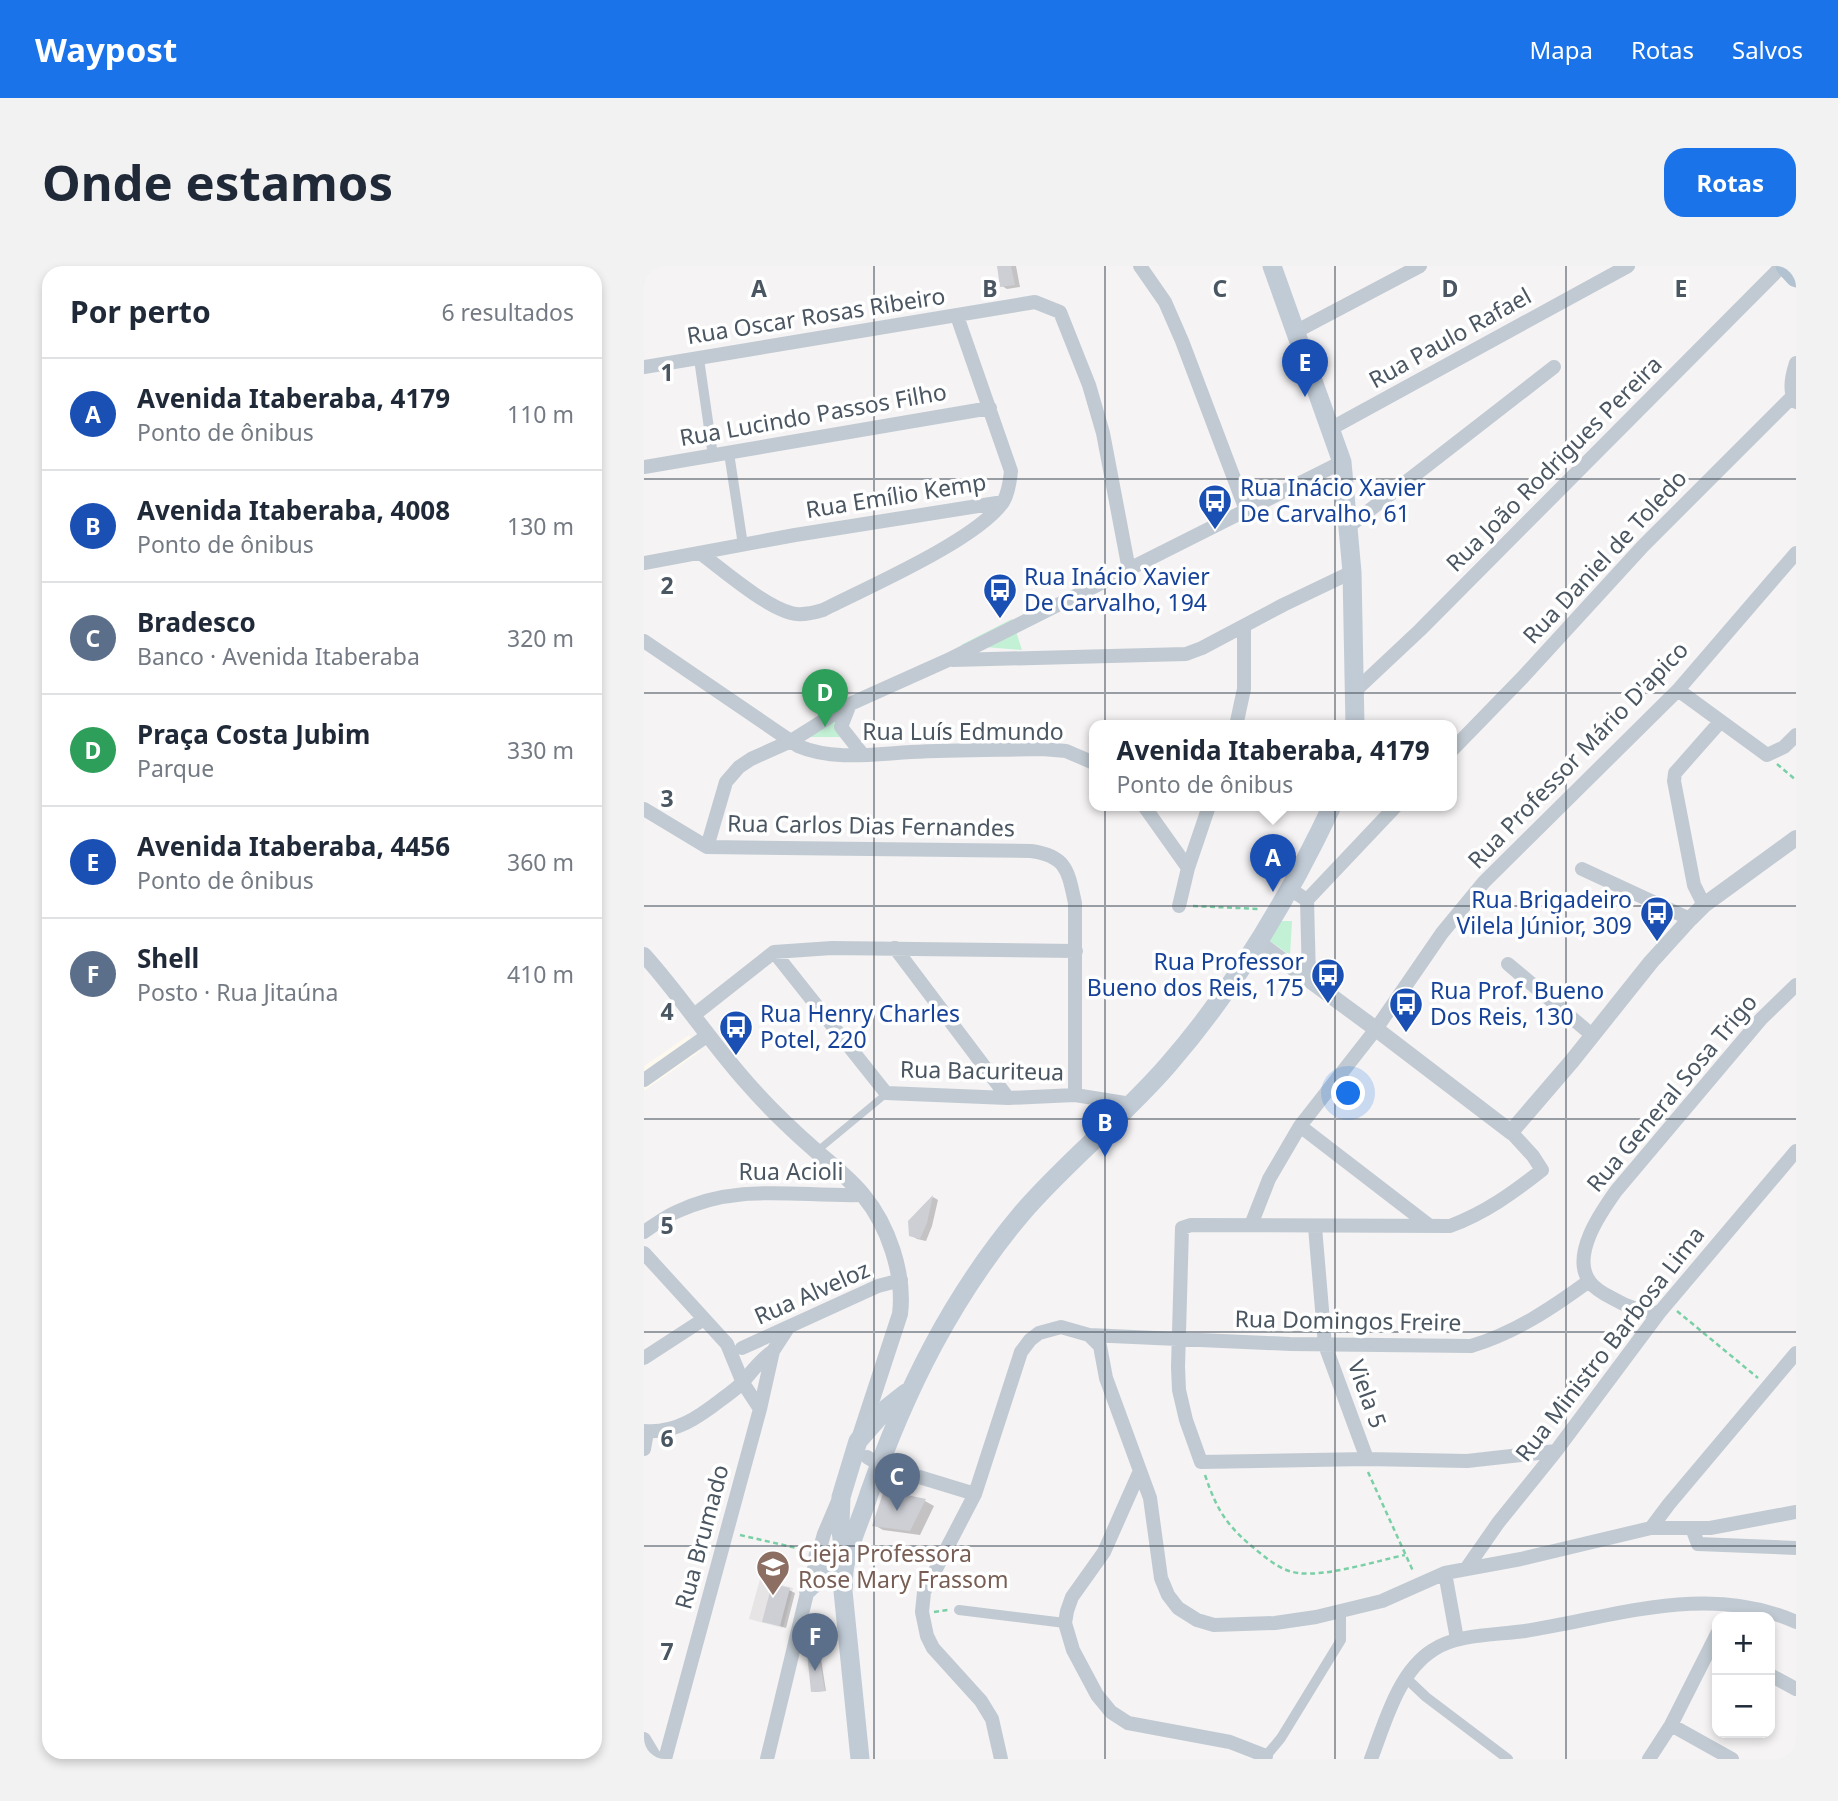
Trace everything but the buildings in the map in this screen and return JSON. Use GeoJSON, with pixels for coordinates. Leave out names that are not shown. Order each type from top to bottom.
{"type":"FeatureCollection","features":[{"type":"Feature","properties":{"kind":"main road"},"geometry":{"type":"LineString","coordinates":[[1272,266],[1342,462],[1352,572],[1355,720]]}},
{"type":"Feature","properties":{"kind":"main road"},"geometry":{"type":"LineString","coordinates":[[1784,266],[1796,277]]}},
{"type":"Feature","properties":{"kind":"main road"},"geometry":{"type":"LineString","coordinates":[[860,1759],[840,1524],[841,1497],[909,1391],[949,1315],[996,1245],[1052,1181],[1131,1104],[1192,1036],[1259,943],[1279,910],[1299,895],[1330,811]]}},
{"type":"Feature","properties":{"kind":"main road"},"geometry":{"type":"LineString","coordinates":[[844,1575],[876,1420],[909,1391]]}},
{"type":"Feature","properties":{"kind":"main road"},"geometry":{"type":"LineString","coordinates":[[818,1555],[844,1575]]}},
{"type":"Feature","properties":{"kind":"main road"},"geometry":{"type":"LineString","coordinates":[[808,1589],[822,1580],[832,1580],[844,1575]]}},
{"type":"Feature","properties":{"kind":"street"},"geometry":{"type":"LineString","coordinates":[[1140,266],[1165,302],[1182,341],[1246,510]]}},
{"type":"Feature","properties":{"kind":"street"},"geometry":{"type":"LineString","coordinates":[[1295,332],[1420,266]]}},
{"type":"Feature","properties":{"kind":"street","name":"Rua Paulo Rafael"},"geometry":{"type":"LineString","coordinates":[[1330,429],[1628,266]]}},
{"type":"Feature","properties":{"kind":"street","name":"Rua João Rodrigues Pereira"},"geometry":{"type":"LineString","coordinates":[[1355,691],[1420,630],[1784,266]]}},
{"type":"Feature","properties":{"kind":"street","name":"Rua Oscar Rosas Ribeiro"},"geometry":{"type":"LineString","coordinates":[[644,367],[1035,302],[1060,312],[1089,385],[1103,433],[1129,570]]}},
{"type":"Feature","properties":{"kind":"street","name":"Rua Emílio Kemp"},"geometry":{"type":"LineString","coordinates":[[644,563],[1003,502],[1010,484],[1011,471],[957,316]]}},
{"type":"Feature","properties":{"kind":"street"},"geometry":{"type":"LineString","coordinates":[[699,359],[713,456]]}},
{"type":"Feature","properties":{"kind":"street"},"geometry":{"type":"LineString","coordinates":[[1794,400],[1791,382],[1796,363]]}},
{"type":"Feature","properties":{"kind":"street"},"geometry":{"type":"LineString","coordinates":[[1348,527],[1554,367]]}},
{"type":"Feature","properties":{"kind":"street","name":"Rua Daniel de Toledo"},"geometry":{"type":"LineString","coordinates":[[1457,744],[1523,677],[1643,546],[1794,400]]}},
{"type":"Feature","properties":{"kind":"street","name":"Rua Lucindo Passos Filho"},"geometry":{"type":"LineString","coordinates":[[644,467],[990,408]]}},
{"type":"Feature","properties":{"kind":"street"},"geometry":{"type":"LineString","coordinates":[[729,453],[743,545]]}},
{"type":"Feature","properties":{"kind":"street"},"geometry":{"type":"LineString","coordinates":[[707,847],[726,782],[738,767],[791,741],[850,704],[948,660],[1342,462]]}},
{"type":"Feature","properties":{"kind":"street"},"geometry":{"type":"LineString","coordinates":[[700,553],[769,603],[792,614],[807,614],[823,610],[914,564],[985,521],[1003,502]]}},
{"type":"Feature","properties":{"kind":"street","name":"Rua Professor Mário D'apico"},"geometry":{"type":"LineString","coordinates":[[1251,1225],[1269,1179],[1300,1126],[1376,1028],[1442,933],[1484,882],[1678,691],[1796,553]]}},
{"type":"Feature","properties":{"kind":"street"},"geometry":{"type":"LineString","coordinates":[[948,660],[1174,656],[1202,648],[1283,604],[1352,572]]}},
{"type":"Feature","properties":{"kind":"street"},"geometry":{"type":"LineString","coordinates":[[1237,720],[1244,689],[1244,626]]}},
{"type":"Feature","properties":{"kind":"street","name":"Rua Luís Edmundo"},"geometry":{"type":"LineString","coordinates":[[644,640],[791,741],[810,751],[831,755],[863,755],[1042,750],[1066,751],[1089,761]]}},
{"type":"Feature","properties":{"kind":"street"},"geometry":{"type":"LineString","coordinates":[[1678,691],[1767,755],[1784,747],[1796,735]]}},
{"type":"Feature","properties":{"kind":"street"},"geometry":{"type":"LineString","coordinates":[[850,704],[841,727],[863,755]]}},
{"type":"Feature","properties":{"kind":"street"},"geometry":{"type":"LineString","coordinates":[[1704,905],[1694,885],[1674,782],[1675,773],[1720,723]]}},
{"type":"Feature","properties":{"kind":"street","name":"Rua Carlos Dias Fernandes"},"geometry":{"type":"LineString","coordinates":[[644,809],[707,847],[1047,853],[1064,865],[1069,875],[1074,903],[1075,1095]]}},
{"type":"Feature","properties":{"kind":"street"},"geometry":{"type":"LineString","coordinates":[[1148,811],[1188,868]]}},
{"type":"Feature","properties":{"kind":"street"},"geometry":{"type":"LineString","coordinates":[[1179,906],[1188,868],[1207,811]]}},
{"type":"Feature","properties":{"kind":"street"},"geometry":{"type":"LineString","coordinates":[[1309,979],[1299,895],[1391,811]]}},
{"type":"Feature","properties":{"kind":"street"},"geometry":{"type":"LineString","coordinates":[[1511,1132],[1690,919],[1704,905],[1796,838]]}},
{"type":"Feature","properties":{"kind":"street"},"geometry":{"type":"LineString","coordinates":[[1582,869],[1690,919]]}},
{"type":"Feature","properties":{"kind":"street"},"geometry":{"type":"LineString","coordinates":[[1259,943],[1376,1028],[1511,1132],[1542,1170],[1512,1194],[1476,1216],[1450,1226],[1251,1225],[1182,1228],[1179,1390],[1201,1462],[1365,1459],[1467,1461],[1556,1451]]}},
{"type":"Feature","properties":{"kind":"street"},"geometry":{"type":"LineString","coordinates":[[694,1015],[774,952],[832,948],[1076,951]]}},
{"type":"Feature","properties":{"kind":"street"},"geometry":{"type":"LineString","coordinates":[[895,948],[1007,1098]]}},
{"type":"Feature","properties":{"kind":"street","name":"Rua Bacuriteua"},"geometry":{"type":"LineString","coordinates":[[774,952],[887,1093],[1007,1098],[1075,1095],[1131,1104]]}},
{"type":"Feature","properties":{"kind":"street"},"geometry":{"type":"LineString","coordinates":[[645,957],[746,1083],[863,1195],[877,1216],[901,1280],[900,1314],[879,1382],[868,1454],[975,1494]]}},
{"type":"Feature","properties":{"kind":"street"},"geometry":{"type":"LineString","coordinates":[[1508,964],[1592,1035]]}},
{"type":"Feature","properties":{"kind":"street","name":"Rua General Sosa Trigo"},"geometry":{"type":"LineString","coordinates":[[1589,1281],[1584,1268],[1585,1248],[1594,1222],[1616,1191],[1761,1019],[1796,985]]}},
{"type":"Feature","properties":{"kind":"street"},"geometry":{"type":"LineString","coordinates":[[644,1080],[708,1035]]}},
{"type":"Feature","properties":{"kind":"street"},"geometry":{"type":"LineString","coordinates":[[1300,1126],[1430,1226]]}},
{"type":"Feature","properties":{"kind":"street","name":"Rua Ministro Barbosa Lima"},"geometry":{"type":"LineString","coordinates":[[1466,1569],[1498,1523],[1556,1451],[1663,1308],[1796,1151]]}},
{"type":"Feature","properties":{"kind":"street","name":"Rua Acioli"},"geometry":{"type":"LineString","coordinates":[[644,1232],[673,1213],[719,1196],[757,1192],[863,1195]]}},
{"type":"Feature","properties":{"kind":"street","name":"Viela 5"},"geometry":{"type":"LineString","coordinates":[[1315,1227],[1325,1345],[1365,1459]]}},
{"type":"Feature","properties":{"kind":"street"},"geometry":{"type":"LineString","coordinates":[[644,1252],[727,1344],[743,1383],[760,1409]]}},
{"type":"Feature","properties":{"kind":"street","name":"Rua Alveloz"},"geometry":{"type":"LineString","coordinates":[[742,1348],[878,1286],[901,1280]]}},
{"type":"Feature","properties":{"kind":"street"},"geometry":{"type":"LineString","coordinates":[[1589,1281],[1603,1294],[1640,1311],[1663,1308]]}},
{"type":"Feature","properties":{"kind":"street","name":"Rua Domingos Freire"},"geometry":{"type":"LineString","coordinates":[[922,1612],[924,1591],[975,1494],[1021,1352],[1039,1333],[1061,1327],[1089,1335],[1178,1340],[1471,1346],[1499,1338],[1589,1281]]}},
{"type":"Feature","properties":{"kind":"street"},"geometry":{"type":"LineString","coordinates":[[644,1358],[704,1319]]}},
{"type":"Feature","properties":{"kind":"street","name":"Rua Brumado"},"geometry":{"type":"LineString","coordinates":[[665,1759],[760,1409],[773,1351],[788,1328]]}},
{"type":"Feature","properties":{"kind":"street"},"geometry":{"type":"LineString","coordinates":[[1089,1335],[1100,1346],[1106,1378],[1150,1499],[1161,1578],[1168,1595],[1178,1608],[1197,1620],[1214,1625],[1275,1623],[1316,1618],[1382,1601],[1445,1573],[1651,1528],[1732,1525],[1796,1513]]}},
{"type":"Feature","properties":{"kind":"street","name":"Rua Alveloz"},"geometry":{"type":"LineString","coordinates":[[727,1344],[773,1351]]}},
{"type":"Feature","properties":{"kind":"street","name":"Rua Alveloz"},"geometry":{"type":"LineString","coordinates":[[646,1432],[684,1425],[702,1415],[743,1383],[757,1364],[773,1351]]}},
{"type":"Feature","properties":{"kind":"street"},"geometry":{"type":"LineString","coordinates":[[1651,1528],[1796,1353]]}},
{"type":"Feature","properties":{"kind":"street"},"geometry":{"type":"LineString","coordinates":[[876,1420],[879,1382]]}},
{"type":"Feature","properties":{"kind":"street"},"geometry":{"type":"LineString","coordinates":[[644,1449],[646,1432]]}},
{"type":"Feature","properties":{"kind":"street"},"geometry":{"type":"LineString","coordinates":[[1139,1473],[1104,1552],[1072,1598],[1065,1623],[1073,1650],[1097,1695],[1111,1712],[1128,1723],[1230,1742],[1266,1756],[1281,1738],[1341,1640],[1341,1611]]}},
{"type":"Feature","properties":{"kind":"street"},"geometry":{"type":"LineString","coordinates":[[766,1759],[808,1589],[824,1534],[841,1497]]}},
{"type":"Feature","properties":{"kind":"street"},"geometry":{"type":"LineString","coordinates":[[1692,1528],[1696,1543],[1701,1545],[1796,1548]]}},
{"type":"Feature","properties":{"kind":"street"},"geometry":{"type":"LineString","coordinates":[[1445,1573],[1457,1639]]}},
{"type":"Feature","properties":{"kind":"street"},"geometry":{"type":"LineString","coordinates":[[1371,1759],[1387,1718],[1417,1663],[1431,1651],[1457,1639],[1528,1631],[1659,1605],[1692,1603],[1730,1611],[1785,1617],[1796,1622]]}},
{"type":"Feature","properties":{"kind":"street"},"geometry":{"type":"LineString","coordinates":[[959,1610],[1065,1623]]}},
{"type":"Feature","properties":{"kind":"street"},"geometry":{"type":"LineString","coordinates":[[922,1612],[927,1636],[933,1648],[981,1701],[992,1718],[1001,1759]]}},
{"type":"Feature","properties":{"kind":"street"},"geometry":{"type":"LineString","coordinates":[[1649,1759],[1711,1656]]}},
{"type":"Feature","properties":{"kind":"street"},"geometry":{"type":"LineString","coordinates":[[1775,1678],[1796,1689]]}},
{"type":"Feature","properties":{"kind":"street"},"geometry":{"type":"LineString","coordinates":[[1406,1679],[1508,1759]]}},
{"type":"Feature","properties":{"kind":"street"},"geometry":{"type":"LineString","coordinates":[[1671,1725],[1732,1759]]}},
{"type":"Feature","properties":{"kind":"street"},"geometry":{"type":"LineString","coordinates":[[644,1739],[656,1759]]}},
{"type":"Feature","properties":{"kind":"lane"},"geometry":{"type":"LineString","coordinates":[[817,1151],[887,1093]]}},
{"type":"Feature","properties":{"kind":"path"},"geometry":{"type":"LineString","coordinates":[[1767,755],[1796,780]]}},
{"type":"Feature","properties":{"kind":"path"},"geometry":{"type":"LineString","coordinates":[[1179,906],[1279,910]]}},
{"type":"Feature","properties":{"kind":"path"},"geometry":{"type":"LineString","coordinates":[[1663,1308],[1768,1387]]}},
{"type":"Feature","properties":{"kind":"path"},"geometry":{"type":"LineString","coordinates":[[1365,1459],[1405,1555],[1421,1585]]}},
{"type":"Feature","properties":{"kind":"path"},"geometry":{"type":"LineString","coordinates":[[1201,1462],[1220,1511],[1233,1531],[1280,1567],[1299,1573],[1318,1573],[1405,1555]]}},
{"type":"Feature","properties":{"kind":"path"},"geometry":{"type":"LineString","coordinates":[[727,1532],[818,1555]]}},
{"type":"Feature","properties":{"kind":"path"},"geometry":{"type":"LineString","coordinates":[[922,1612],[959,1610]]}},
{"type":"Feature","properties":{"kind":"shaded area"},"geometry":{"type":"Polygon","coordinates":[[[689,1035],[701,1051],[644,1091],[644,1066],[689,1035]]]}},
{"type":"Feature","properties":{"kind":"shaded area","name":"Cieja Professora Rose Mary Frassom"},"geometry":{"type":"Polygon","coordinates":[[[760,1579],[793,1588],[783,1628],[749,1619],[760,1579]]]}},
{"type":"Feature","properties":{"kind":"green space"},"geometry":{"type":"Polygon","coordinates":[[[1012,619],[1022,650],[961,645],[1012,619]]]}},
{"type":"Feature","properties":{"kind":"green space"},"geometry":{"type":"Polygon","coordinates":[[[837,718],[842,737],[809,737],[837,718]]]}},
{"type":"Feature","properties":{"kind":"green space"},"geometry":{"type":"Polygon","coordinates":[[[1278,921],[1292,921],[1290,955],[1267,939],[1278,921]]]}},
{"type":"Feature","properties":{"kind":"place","name":"Avenida Itaberaba, 4456"},"geometry":{"type":"Point","coordinates":[1305,397]}},
{"type":"Feature","properties":{"kind":"place","name":"Rua Inácio Xavier De Carvalho, 61"},"geometry":{"type":"Point","coordinates":[1215,531]}},
{"type":"Feature","properties":{"kind":"place","name":"Rua Inácio Xavier De Carvalho, 194"},"geometry":{"type":"Point","coordinates":[1000,620]}},
{"type":"Feature","properties":{"kind":"place","name":"Praça Costa Jubim"},"geometry":{"type":"Point","coordinates":[825,727]}},
{"type":"Feature","properties":{"kind":"place","name":"Avenida Itaberaba, 4179"},"geometry":{"type":"Point","coordinates":[1273,892]}},
{"type":"Feature","properties":{"kind":"place","name":"Rua Brigadeiro Vilela Júnior, 309"},"geometry":{"type":"Point","coordinates":[1657,943]}},
{"type":"Feature","properties":{"kind":"place","name":"Rua Professor Bueno dos Reis, 175"},"geometry":{"type":"Point","coordinates":[1328,1005]}},
{"type":"Feature","properties":{"kind":"place","name":"Rua Prof. Bueno Dos Reis, 130"},"geometry":{"type":"Point","coordinates":[1406,1034]}},
{"type":"Feature","properties":{"kind":"place","name":"Rua Henry Charles Potel, 220"},"geometry":{"type":"Point","coordinates":[736,1057]}},
{"type":"Feature","properties":{"kind":"place","name":"Avenida Itaberaba, 4008"},"geometry":{"type":"Point","coordinates":[1105,1157]}},
{"type":"Feature","properties":{"kind":"place","name":"Bradesco"},"geometry":{"type":"Point","coordinates":[897,1511]}},
{"type":"Feature","properties":{"kind":"place","name":"Cieja Professora Rose Mary Frassom"},"geometry":{"type":"Point","coordinates":[773,1597]}},
{"type":"Feature","properties":{"kind":"place","name":"Shell"},"geometry":{"type":"Point","coordinates":[815,1671]}}]}
